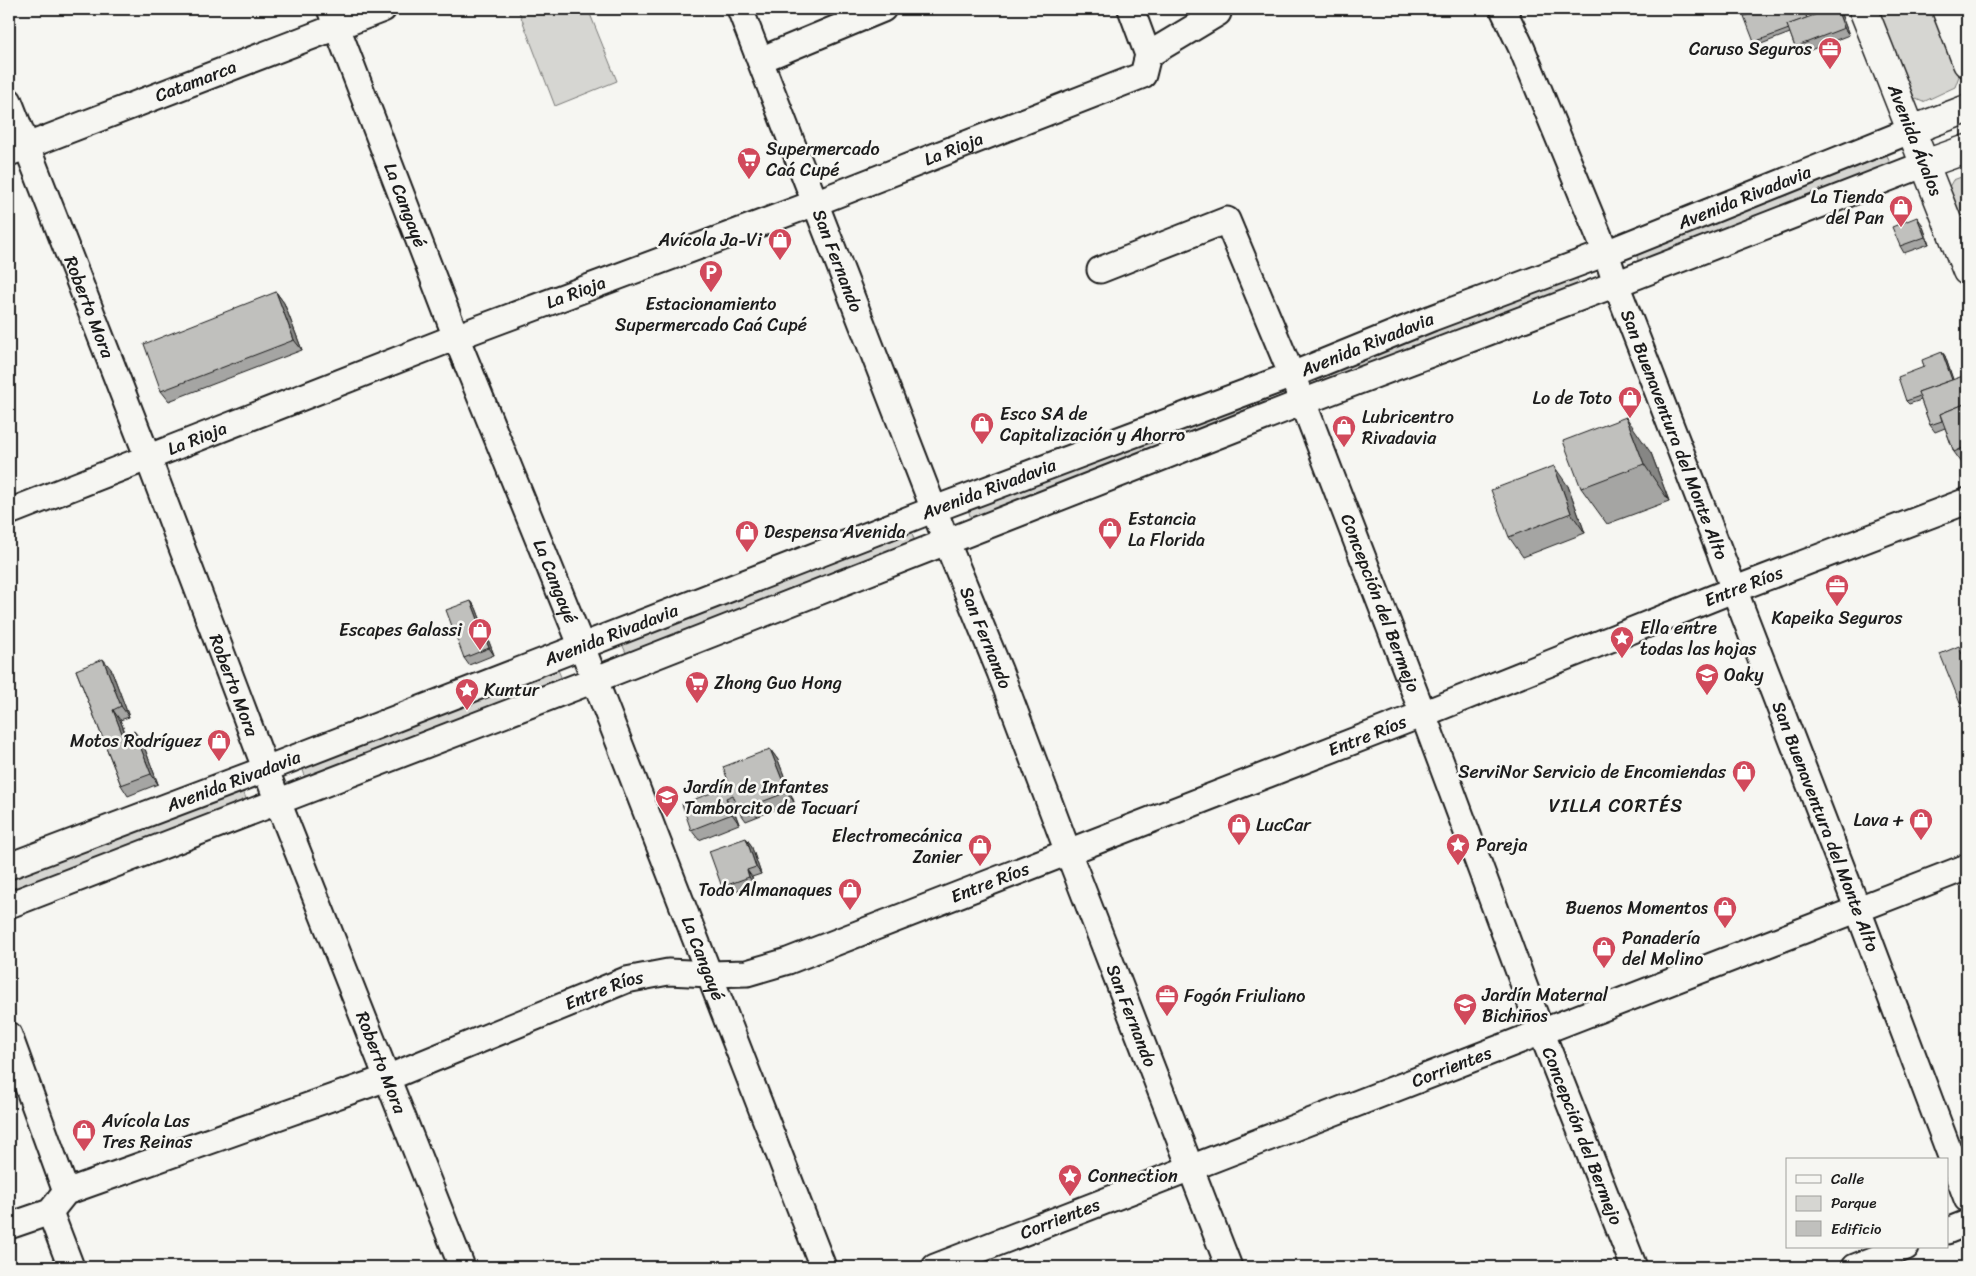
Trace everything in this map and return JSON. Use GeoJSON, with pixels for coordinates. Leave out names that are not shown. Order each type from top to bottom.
{"type":"FeatureCollection","features":[{"type":"Feature","properties":{"kind":"main road","name":"Avenida Ávalos"},"geometry":{"type":"LineString","coordinates":[[1863,9],[1967,271]]}},
{"type":"Feature","properties":{"kind":"main road"},"geometry":{"type":"LineString","coordinates":[[1946,9],[1967,63]]}},
{"type":"Feature","properties":{"kind":"main road","name":"Avenida Rivadavia"},"geometry":{"type":"LineString","coordinates":[[1912,130],[1967,108]]}},
{"type":"Feature","properties":{"kind":"main road","name":"Avenida Rivadavia"},"geometry":{"type":"LineString","coordinates":[[1925,164],[1967,149]]}},
{"type":"Feature","properties":{"kind":"street","name":"Catamarca"},"geometry":{"type":"LineString","coordinates":[[18,150],[333,18],[383,9]]}},
{"type":"Feature","properties":{"kind":"street","name":"San Fernando"},"geometry":{"type":"LineString","coordinates":[[740,9],[947,543],[1000,672],[1229,1267]]}},
{"type":"Feature","properties":{"kind":"street"},"geometry":{"type":"LineString","coordinates":[[760,60],[883,9]]}},
{"type":"Feature","properties":{"kind":"street"},"geometry":{"type":"LineString","coordinates":[[1131,9],[1146,65]]}},
{"type":"Feature","properties":{"kind":"street","name":"San Buenaventura del Monte Alto"},"geometry":{"type":"LineString","coordinates":[[1503,9],[1522,49],[1606,253],[1616,284],[1967,1198]]}},
{"type":"Feature","properties":{"kind":"street","name":"La Rioja"},"geometry":{"type":"LineString","coordinates":[[9,512],[456,337],[815,202],[1146,65],[1218,13]]}},
{"type":"Feature","properties":{"kind":"street","name":"La Cangayé"},"geometry":{"type":"LineString","coordinates":[[333,18],[456,337],[582,647],[822,1267]]}},
{"type":"Feature","properties":{"kind":"street","name":"Roberto Mora"},"geometry":{"type":"LineString","coordinates":[[9,101],[18,150],[148,458],[278,802],[462,1267]]}},
{"type":"Feature","properties":{"kind":"street","name":"Avenida Rivadavia"},"geometry":{"type":"LineString","coordinates":[[9,866],[266,769],[935,509],[1292,375],[1432,318],[1606,253],[1912,130]]}},
{"type":"Feature","properties":{"kind":"street","name":"Avenida Rivadavia"},"geometry":{"type":"LineString","coordinates":[[9,905],[947,543],[1303,402],[1616,284],[1925,164]]}},
{"type":"Feature","properties":{"kind":"street","name":"Concepción del Bermejo"},"geometry":{"type":"LineString","coordinates":[[1100,270],[1227,220],[1303,402],[1423,714],[1541,1031],[1634,1267]]}},
{"type":"Feature","properties":{"kind":"street","name":"Entre Ríos"},"geometry":{"type":"LineString","coordinates":[[66,1192],[387,1078],[626,980],[668,972],[746,973],[788,961],[1423,714],[1733,590],[1967,501]]}},
{"type":"Feature","properties":{"kind":"street","name":"Corrientes"},"geometry":{"type":"LineString","coordinates":[[935,1267],[1967,867]]}},
{"type":"Feature","properties":{"kind":"street"},"geometry":{"type":"LineString","coordinates":[[9,1035],[66,1192],[50,1212],[9,1226]]}},
{"type":"Feature","properties":{"kind":"street"},"geometry":{"type":"LineString","coordinates":[[50,1212],[71,1267]]}},
{"type":"Feature","properties":{"kind":"street"},"geometry":{"type":"LineString","coordinates":[[1948,1231],[1967,1223]]}},
{"type":"Feature","properties":{"kind":"street"},"geometry":{"type":"LineString","coordinates":[[1855,1267],[1903,1248]]}},
{"type":"Feature","properties":{"kind":"green space"},"geometry":{"type":"Polygon","coordinates":[[[518,9],[588,9],[617,81],[555,106],[518,9]]]}},
{"type":"Feature","properties":{"kind":"green space"},"geometry":{"type":"Polygon","coordinates":[[[1875,9],[1937,9],[1961,71],[1955,87],[1923,102],[1909,96],[1875,9]]]}},
{"type":"Feature","properties":{"kind":"green space"},"geometry":{"type":"Polygon","coordinates":[[[1885,150],[1892,169],[1639,265],[1636,251],[1885,150]]]}},
{"type":"Feature","properties":{"kind":"green space"},"geometry":{"type":"Polygon","coordinates":[[[1967,175],[1967,246],[1946,192],[1953,180],[1967,175]]]}},
{"type":"Feature","properties":{"kind":"green space"},"geometry":{"type":"Polygon","coordinates":[[[1574,272],[1580,286],[1323,384],[1319,377],[1574,272]]]}},
{"type":"Feature","properties":{"kind":"green space"},"geometry":{"type":"Polygon","coordinates":[[[1267,398],[1268,404],[972,522],[968,509],[1267,398]]]}},
{"type":"Feature","properties":{"kind":"green space"},"geometry":{"type":"Polygon","coordinates":[[[912,533],[916,545],[628,657],[621,642],[912,533]]]}},
{"type":"Feature","properties":{"kind":"green space"},"geometry":{"type":"Polygon","coordinates":[[[558,670],[562,679],[306,779],[302,767],[558,670]]]}},
{"type":"Feature","properties":{"kind":"green space"},"geometry":{"type":"Polygon","coordinates":[[[243,791],[247,801],[9,892],[9,880],[243,791]]]}},
{"type":"Feature","properties":{"kind":"building"},"geometry":{"type":"Polygon","coordinates":[[[1764,9],[1803,9],[1807,18],[1787,25],[1789,29],[1754,42],[1744,16],[1764,9]]]}},
{"type":"Feature","properties":{"kind":"building"},"geometry":{"type":"Polygon","coordinates":[[[1831,9],[1837,9],[1844,28],[1795,47],[1787,25],[1831,9]]]}},
{"type":"Feature","properties":{"kind":"building"},"geometry":{"type":"Polygon","coordinates":[[[1917,217],[1925,237],[1900,246],[1892,227],[1917,217]]]}},
{"type":"Feature","properties":{"kind":"building"},"geometry":{"type":"Polygon","coordinates":[[[276,292],[294,340],[161,391],[144,344],[276,292]]]}},
{"type":"Feature","properties":{"kind":"building"},"geometry":{"type":"Polygon","coordinates":[[[1942,352],[1952,380],[1918,392],[1920,396],[1906,401],[1898,377],[1924,367],[1922,360],[1942,352]]]}},
{"type":"Feature","properties":{"kind":"building"},"geometry":{"type":"Polygon","coordinates":[[[1963,376],[1967,390],[1967,403],[1940,414],[1942,421],[1930,425],[1918,392],[1963,376]]]}},
{"type":"Feature","properties":{"kind":"building"},"geometry":{"type":"Polygon","coordinates":[[[1967,403],[1967,446],[1954,452],[1940,414],[1967,403]]]}},
{"type":"Feature","properties":{"kind":"building"},"geometry":{"type":"Polygon","coordinates":[[[1626,417],[1644,464],[1581,488],[1563,441],[1626,417]]]}},
{"type":"Feature","properties":{"kind":"building"},"geometry":{"type":"Polygon","coordinates":[[[1554,466],[1571,513],[1509,537],[1491,490],[1554,466]]]}},
{"type":"Feature","properties":{"kind":"building"},"geometry":{"type":"Polygon","coordinates":[[[471,601],[489,648],[464,658],[446,610],[471,601]]]}},
{"type":"Feature","properties":{"kind":"building"},"geometry":{"type":"Polygon","coordinates":[[[1959,646],[1962,654],[1967,651],[1967,700],[1960,703],[1940,654],[1959,646]]]}},
{"type":"Feature","properties":{"kind":"building"},"geometry":{"type":"Polygon","coordinates":[[[103,659],[121,706],[113,710],[123,736],[134,731],[151,774],[121,785],[76,670],[103,659]]]}},
{"type":"Feature","properties":{"kind":"building"},"geometry":{"type":"Polygon","coordinates":[[[770,749],[787,792],[739,811],[733,795],[726,798],[732,814],[691,830],[682,804],[730,786],[723,767],[770,749]]]}},
{"type":"Feature","properties":{"kind":"building"},"geometry":{"type":"Polygon","coordinates":[[[746,838],[756,867],[747,870],[749,877],[722,887],[709,851],[746,838]]]}},
{"type":"Feature","properties":{"kind":"place","name":"Caruso Seguros"},"geometry":{"type":"Point","coordinates":[1830,70]}},
{"type":"Feature","properties":{"kind":"place","name":"Supermercado Caá Cupé"},"geometry":{"type":"Point","coordinates":[749,180]}},
{"type":"Feature","properties":{"kind":"place","name":"La Tienda del Pan"},"geometry":{"type":"Point","coordinates":[1901,228]}},
{"type":"Feature","properties":{"kind":"place","name":"Avícola Ja-Vi"},"geometry":{"type":"Point","coordinates":[780,261]}},
{"type":"Feature","properties":{"kind":"place","name":"Estacionamiento Supermercado Caá Cupé"},"geometry":{"type":"Point","coordinates":[711,293]}},
{"type":"Feature","properties":{"kind":"place","name":"Lo de Toto"},"geometry":{"type":"Point","coordinates":[1630,419]}},
{"type":"Feature","properties":{"kind":"place","name":"Esco SA de Capitalización y Ahorro"},"geometry":{"type":"Point","coordinates":[982,445]}},
{"type":"Feature","properties":{"kind":"place","name":"Lubricentro Rivadavia"},"geometry":{"type":"Point","coordinates":[1344,448]}},
{"type":"Feature","properties":{"kind":"place","name":"Estancia La Florida"},"geometry":{"type":"Point","coordinates":[1110,550]}},
{"type":"Feature","properties":{"kind":"place","name":"Despensa Avenida"},"geometry":{"type":"Point","coordinates":[747,553]}},
{"type":"Feature","properties":{"kind":"place","name":"Kapeika Seguros"},"geometry":{"type":"Point","coordinates":[1837,607]}},
{"type":"Feature","properties":{"kind":"place","name":"Escapes Galassi"},"geometry":{"type":"Point","coordinates":[480,651]}},
{"type":"Feature","properties":{"kind":"place","name":"Ella entre todas las hojas"},"geometry":{"type":"Point","coordinates":[1622,659]}},
{"type":"Feature","properties":{"kind":"place","name":"Oaky"},"geometry":{"type":"Point","coordinates":[1707,696]}},
{"type":"Feature","properties":{"kind":"place","name":"Zhong Guo Hong"},"geometry":{"type":"Point","coordinates":[697,704]}},
{"type":"Feature","properties":{"kind":"place","name":"Kuntur"},"geometry":{"type":"Point","coordinates":[467,711]}},
{"type":"Feature","properties":{"kind":"place","name":"Motos Rodríguez"},"geometry":{"type":"Point","coordinates":[219,762]}},
{"type":"Feature","properties":{"kind":"place","name":"ServiNor Servicio de Encomiendas"},"geometry":{"type":"Point","coordinates":[1744,793]}},
{"type":"Feature","properties":{"kind":"place","name":"Jardín de Infantes Tamborcito de Tacuarí"},"geometry":{"type":"Point","coordinates":[667,818]}},
{"type":"Feature","properties":{"kind":"place","name":"Lava +"},"geometry":{"type":"Point","coordinates":[1921,841]}},
{"type":"Feature","properties":{"kind":"place","name":"LucCar"},"geometry":{"type":"Point","coordinates":[1239,846]}},
{"type":"Feature","properties":{"kind":"place","name":"Pareja"},"geometry":{"type":"Point","coordinates":[1458,866]}},
{"type":"Feature","properties":{"kind":"place","name":"Electromecánica Zanier"},"geometry":{"type":"Point","coordinates":[980,867]}},
{"type":"Feature","properties":{"kind":"place","name":"Todo Almanaques"},"geometry":{"type":"Point","coordinates":[850,911]}},
{"type":"Feature","properties":{"kind":"place","name":"Buenos Momentos"},"geometry":{"type":"Point","coordinates":[1725,929]}},
{"type":"Feature","properties":{"kind":"place","name":"Panadería del Molino"},"geometry":{"type":"Point","coordinates":[1604,969]}},
{"type":"Feature","properties":{"kind":"place","name":"Fogón Friuliano"},"geometry":{"type":"Point","coordinates":[1167,1017]}},
{"type":"Feature","properties":{"kind":"place","name":"Jardín Maternal Bichiños"},"geometry":{"type":"Point","coordinates":[1465,1026]}},
{"type":"Feature","properties":{"kind":"place","name":"Avícola Las Tres Reinas"},"geometry":{"type":"Point","coordinates":[84,1152]}},
{"type":"Feature","properties":{"kind":"place","name":"Connection"},"geometry":{"type":"Point","coordinates":[1070,1197]}},
{"type":"Feature","properties":{"kind":"district","name":"VILLA CORTÉS"},"geometry":{"type":"Point","coordinates":[1616,805]}}]}
